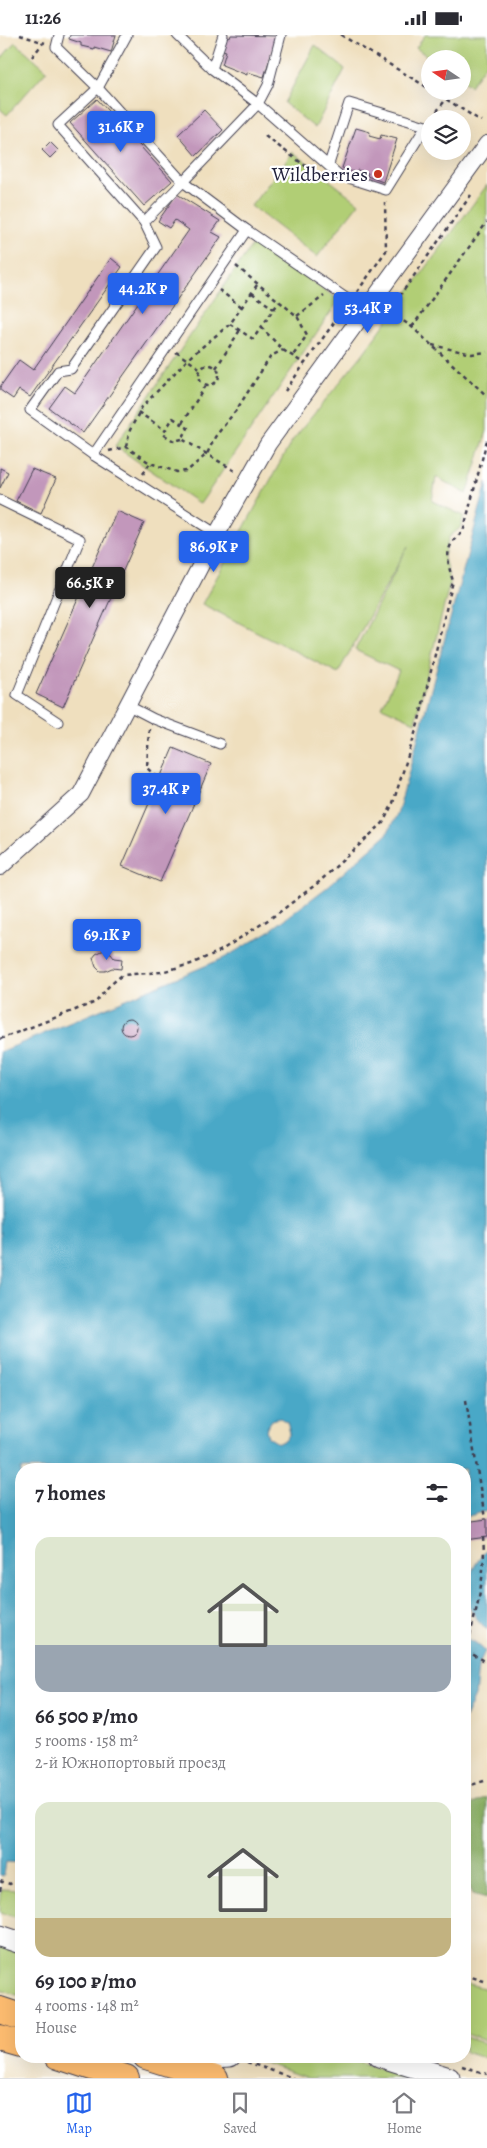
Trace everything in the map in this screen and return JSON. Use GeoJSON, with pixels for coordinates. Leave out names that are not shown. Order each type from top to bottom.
{"type":"FeatureCollection","features":[{"type":"Feature","properties":{"kind":"main road"},"geometry":{"type":"LineString","coordinates":[[0,2010],[15,2015]]}},
{"type":"Feature","properties":{"kind":"main road"},"geometry":{"type":"LineString","coordinates":[[0,2038],[15,2043]]}},
{"type":"Feature","properties":{"kind":"main road"},"geometry":{"type":"LineString","coordinates":[[77,2063],[111,2076]]}},
{"type":"Feature","properties":{"kind":"main road"},"geometry":{"type":"LineString","coordinates":[[168,2063],[215,2078]]}},
{"type":"Feature","properties":{"kind":"street"},"geometry":{"type":"LineString","coordinates":[[0,867],[81,793],[217,534],[268,445],[487,144]]}},
{"type":"Feature","properties":{"kind":"street"},"geometry":{"type":"LineString","coordinates":[[0,1937],[15,1941]]}},
{"type":"Feature","properties":{"kind":"street"},"geometry":{"type":"LineString","coordinates":[[401,2063],[449,2078]]}},
{"type":"Feature","properties":{"kind":"lane"},"geometry":{"type":"LineString","coordinates":[[59,35],[56,47],[98,88],[58,125],[144,222],[156,247],[71,369],[58,371],[30,410],[93,455],[217,534]]}},
{"type":"Feature","properties":{"kind":"lane"},"geometry":{"type":"LineString","coordinates":[[126,35],[98,88],[183,182],[247,230],[366,311]]}},
{"type":"Feature","properties":{"kind":"lane"},"geometry":{"type":"LineString","coordinates":[[176,35],[212,69],[258,104],[329,164],[339,175],[386,190],[426,126],[349,103],[329,164]]}},
{"type":"Feature","properties":{"kind":"lane"},"geometry":{"type":"LineString","coordinates":[[212,69],[223,35]]}},
{"type":"Feature","properties":{"kind":"lane"},"geometry":{"type":"LineString","coordinates":[[144,222],[258,104],[268,85],[281,35]]}},
{"type":"Feature","properties":{"kind":"lane"},"geometry":{"type":"LineString","coordinates":[[93,455],[247,230]]}},
{"type":"Feature","properties":{"kind":"lane"},"geometry":{"type":"LineString","coordinates":[[0,501],[80,539],[17,695],[58,722]]}},
{"type":"Feature","properties":{"kind":"lane"},"geometry":{"type":"LineString","coordinates":[[127,705],[150,717],[220,744]]}},
{"type":"Feature","properties":{"kind":"path"},"geometry":{"type":"LineString","coordinates":[[20,35],[56,47]]}},
{"type":"Feature","properties":{"kind":"path"},"geometry":{"type":"LineString","coordinates":[[341,35],[421,84]]}},
{"type":"Feature","properties":{"kind":"path"},"geometry":{"type":"LineString","coordinates":[[32,57],[43,43]]}},
{"type":"Feature","properties":{"kind":"path"},"geometry":{"type":"LineString","coordinates":[[448,100],[481,121]]}},
{"type":"Feature","properties":{"kind":"path"},"geometry":{"type":"LineString","coordinates":[[265,136],[320,176]]}},
{"type":"Feature","properties":{"kind":"path"},"geometry":{"type":"LineString","coordinates":[[472,193],[389,311],[412,327],[487,396]]}},
{"type":"Feature","properties":{"kind":"path"},"geometry":{"type":"LineString","coordinates":[[350,300],[386,251],[385,205]]}},
{"type":"Feature","properties":{"kind":"path"},"geometry":{"type":"LineString","coordinates":[[412,327],[487,222]]}},
{"type":"Feature","properties":{"kind":"path"},"geometry":{"type":"LineString","coordinates":[[227,260],[297,316],[307,335],[292,357]]}},
{"type":"Feature","properties":{"kind":"path"},"geometry":{"type":"LineString","coordinates":[[210,284],[242,307]]}},
{"type":"Feature","properties":{"kind":"path"},"geometry":{"type":"LineString","coordinates":[[257,285],[230,323],[188,360],[138,412],[130,430],[126,447],[150,463],[177,472],[187,471],[207,454],[215,437],[237,409],[271,356],[283,350]]}},
{"type":"Feature","properties":{"kind":"path"},"geometry":{"type":"LineString","coordinates":[[252,293],[274,309]]}},
{"type":"Feature","properties":{"kind":"path"},"geometry":{"type":"LineString","coordinates":[[297,316],[326,294]]}},
{"type":"Feature","properties":{"kind":"path"},"geometry":{"type":"LineString","coordinates":[[230,323],[253,339],[279,302]]}},
{"type":"Feature","properties":{"kind":"path"},"geometry":{"type":"LineString","coordinates":[[261,327],[283,350],[305,363]]}},
{"type":"Feature","properties":{"kind":"path"},"geometry":{"type":"LineString","coordinates":[[216,368],[240,330]]}},
{"type":"Feature","properties":{"kind":"path"},"geometry":{"type":"LineString","coordinates":[[431,344],[472,354],[487,352]]}},
{"type":"Feature","properties":{"kind":"path"},"geometry":{"type":"LineString","coordinates":[[167,346],[202,369]]}},
{"type":"Feature","properties":{"kind":"path"},"geometry":{"type":"LineString","coordinates":[[206,365],[216,368],[218,379],[213,384],[207,384],[200,378],[202,369],[206,365]]}},
{"type":"Feature","properties":{"kind":"path"},"geometry":{"type":"LineString","coordinates":[[181,423],[207,384]]}},
{"type":"Feature","properties":{"kind":"path"},"geometry":{"type":"LineString","coordinates":[[138,412],[165,429]]}},
{"type":"Feature","properties":{"kind":"path"},"geometry":{"type":"LineString","coordinates":[[182,439],[188,428],[173,418],[163,434],[174,441],[182,439],[236,471]]}},
{"type":"Feature","properties":{"kind":"path"},"geometry":{"type":"LineString","coordinates":[[0,1039],[96,1002],[108,987],[122,975],[161,972],[191,964],[220,951],[277,914],[319,881],[383,823],[393,803],[418,724],[453,581],[447,560],[453,538],[462,531],[487,440]]}},
{"type":"Feature","properties":{"kind":"path"},"geometry":{"type":"LineString","coordinates":[[150,717],[147,768],[159,779]]}},
{"type":"Feature","properties":{"kind":"path"},"geometry":{"type":"LineString","coordinates":[[466,1400],[485,1519]]}},
{"type":"Feature","properties":{"kind":"path"},"geometry":{"type":"LineString","coordinates":[[471,1631],[483,1582],[485,1551],[483,1537]]}},
{"type":"Feature","properties":{"kind":"path"},"geometry":{"type":"LineString","coordinates":[[471,1653],[487,1661]]}},
{"type":"Feature","properties":{"kind":"path"},"geometry":{"type":"LineString","coordinates":[[471,1785],[487,1780]]}},
{"type":"Feature","properties":{"kind":"path"},"geometry":{"type":"LineString","coordinates":[[0,1891],[1,1881],[10,1884],[15,1881]]}},
{"type":"Feature","properties":{"kind":"path"},"geometry":{"type":"LineString","coordinates":[[471,1977],[487,1982]]}},
{"type":"Feature","properties":{"kind":"path"},"geometry":{"type":"LineString","coordinates":[[250,2063],[293,2078]]}},
{"type":"Feature","properties":{"kind":"green space"},"geometry":{"type":"Polygon","coordinates":[[[425,35],[487,35],[487,62],[471,85],[471,50],[421,50],[421,52],[416,48],[425,35]]]}},
{"type":"Feature","properties":{"kind":"green space"},"geometry":{"type":"Polygon","coordinates":[[[15,42],[47,70],[7,115],[0,109],[0,60],[15,42]]]}},
{"type":"Feature","properties":{"kind":"green space"},"geometry":{"type":"Polygon","coordinates":[[[315,45],[345,69],[315,128],[284,103],[315,45]]]}},
{"type":"Feature","properties":{"kind":"green space"},"geometry":{"type":"Polygon","coordinates":[[[293,152],[359,203],[317,257],[251,206],[293,152]]]}},
{"type":"Feature","properties":{"kind":"green space"},"geometry":{"type":"Polygon","coordinates":[[[487,185],[487,431],[467,494],[436,477],[432,501],[464,516],[460,528],[449,537],[444,557],[450,582],[415,722],[382,707],[399,671],[355,650],[408,546],[338,673],[202,604],[292,441],[362,355],[487,185]]]}},
{"type":"Feature","properties":{"kind":"green space"},"geometry":{"type":"Polygon","coordinates":[[[254,242],[339,300],[200,504],[115,446],[254,242]]]}},
{"type":"Feature","properties":{"kind":"green space"},"geometry":{"type":"Polygon","coordinates":[[[487,1798],[487,1898],[473,1894],[471,1890],[471,1805],[487,1798]]]}},
{"type":"Feature","properties":{"kind":"green space"},"geometry":{"type":"Polygon","coordinates":[[[0,1889],[15,1890],[15,1917],[0,1912],[0,1889]]]}},
{"type":"Feature","properties":{"kind":"green space"},"geometry":{"type":"Polygon","coordinates":[[[0,1946],[15,1951],[15,1994],[0,1990],[0,1946]]]}},
{"type":"Feature","properties":{"kind":"green space"},"geometry":{"type":"Polygon","coordinates":[[[471,1985],[487,1989],[487,2041],[471,2036],[471,1985]]]}},
{"type":"Feature","properties":{"kind":"green space"},"geometry":{"type":"Polygon","coordinates":[[[471,2039],[487,2044],[487,2059],[471,2054],[471,2039]]]}},
{"type":"Feature","properties":{"kind":"green space"},"geometry":{"type":"Polygon","coordinates":[[[264,2063],[363,2063],[410,2078],[307,2078],[264,2063]]]}},
{"type":"Feature","properties":{"kind":"water"},"geometry":{"type":"Polygon","coordinates":[[[487,482],[487,1511],[471,1515],[471,1463],[15,1463],[15,1863],[6,1862],[4,1876],[0,1875],[0,1052],[224,958],[268,932],[326,888],[387,834],[398,812],[487,482]],[[280,1418],[272,1420],[266,1429],[268,1437],[278,1443],[286,1440],[290,1433],[287,1422],[280,1418]]]}},
{"type":"Feature","properties":{"kind":"water"},"geometry":{"type":"Polygon","coordinates":[[[487,1550],[487,1630],[473,1614],[471,1608],[471,1573],[481,1556],[487,1550]]]}},
{"type":"Feature","properties":{"kind":"water"},"geometry":{"type":"Polygon","coordinates":[[[471,1641],[485,1651],[478,1666],[475,1696],[471,1705],[471,1641]]]}},
{"type":"Feature","properties":{"kind":"building"},"geometry":{"type":"Polygon","coordinates":[[[70,35],[116,35],[111,52],[94,47],[94,49],[81,46],[81,43],[69,39],[70,35]]]}},
{"type":"Feature","properties":{"kind":"building"},"geometry":{"type":"Polygon","coordinates":[[[231,35],[277,36],[264,77],[247,72],[247,75],[222,65],[226,51],[222,50],[226,36],[230,38],[231,35]]]}},
{"type":"Feature","properties":{"kind":"building"},"geometry":{"type":"Polygon","coordinates":[[[97,99],[172,181],[144,206],[70,123],[97,99]]]}},
{"type":"Feature","properties":{"kind":"building"},"geometry":{"type":"Polygon","coordinates":[[[204,110],[223,130],[196,156],[178,135],[204,110]]]}},
{"type":"Feature","properties":{"kind":"building"},"geometry":{"type":"Polygon","coordinates":[[[356,128],[370,132],[369,136],[380,139],[381,135],[397,139],[383,182],[367,176],[368,173],[357,170],[356,173],[342,168],[356,128]]]}},
{"type":"Feature","properties":{"kind":"building"},"geometry":{"type":"Polygon","coordinates":[[[50,142],[58,150],[50,158],[42,150],[50,142]]]}},
{"type":"Feature","properties":{"kind":"building"},"geometry":{"type":"Polygon","coordinates":[[[177,194],[220,221],[212,232],[221,237],[83,433],[49,408],[65,386],[75,393],[189,230],[175,220],[169,228],[158,221],[177,194]]]}},
{"type":"Feature","properties":{"kind":"building"},"geometry":{"type":"Polygon","coordinates":[[[111,258],[122,267],[30,397],[19,390],[13,399],[0,390],[0,387],[19,360],[33,370],[111,258]]]}},
{"type":"Feature","properties":{"kind":"building"},"geometry":{"type":"Polygon","coordinates":[[[0,468],[8,472],[0,488],[0,468]]]}},
{"type":"Feature","properties":{"kind":"building"},"geometry":{"type":"Polygon","coordinates":[[[32,469],[56,479],[41,513],[16,501],[32,469]]]}},
{"type":"Feature","properties":{"kind":"building"},"geometry":{"type":"Polygon","coordinates":[[[117,511],[144,523],[63,707],[36,694],[117,511]]]}},
{"type":"Feature","properties":{"kind":"building"},"geometry":{"type":"Polygon","coordinates":[[[173,748],[211,764],[160,882],[122,866],[173,748]]]}},
{"type":"Feature","properties":{"kind":"building"},"geometry":{"type":"Polygon","coordinates":[[[104,950],[114,958],[122,959],[121,969],[112,968],[100,971],[96,967],[93,958],[104,950]]]}},
{"type":"Feature","properties":{"kind":"building"},"geometry":{"type":"Polygon","coordinates":[[[126,1019],[132,1019],[137,1024],[135,1033],[126,1035],[121,1030],[121,1024],[126,1019]]]}},
{"type":"Feature","properties":{"kind":"building"},"geometry":{"type":"Polygon","coordinates":[[[487,1519],[487,1537],[471,1539],[471,1521],[487,1519]]]}},
{"type":"Feature","properties":{"kind":"place","name":"Wildberries"},"geometry":{"type":"Point","coordinates":[378,174]}}]}
